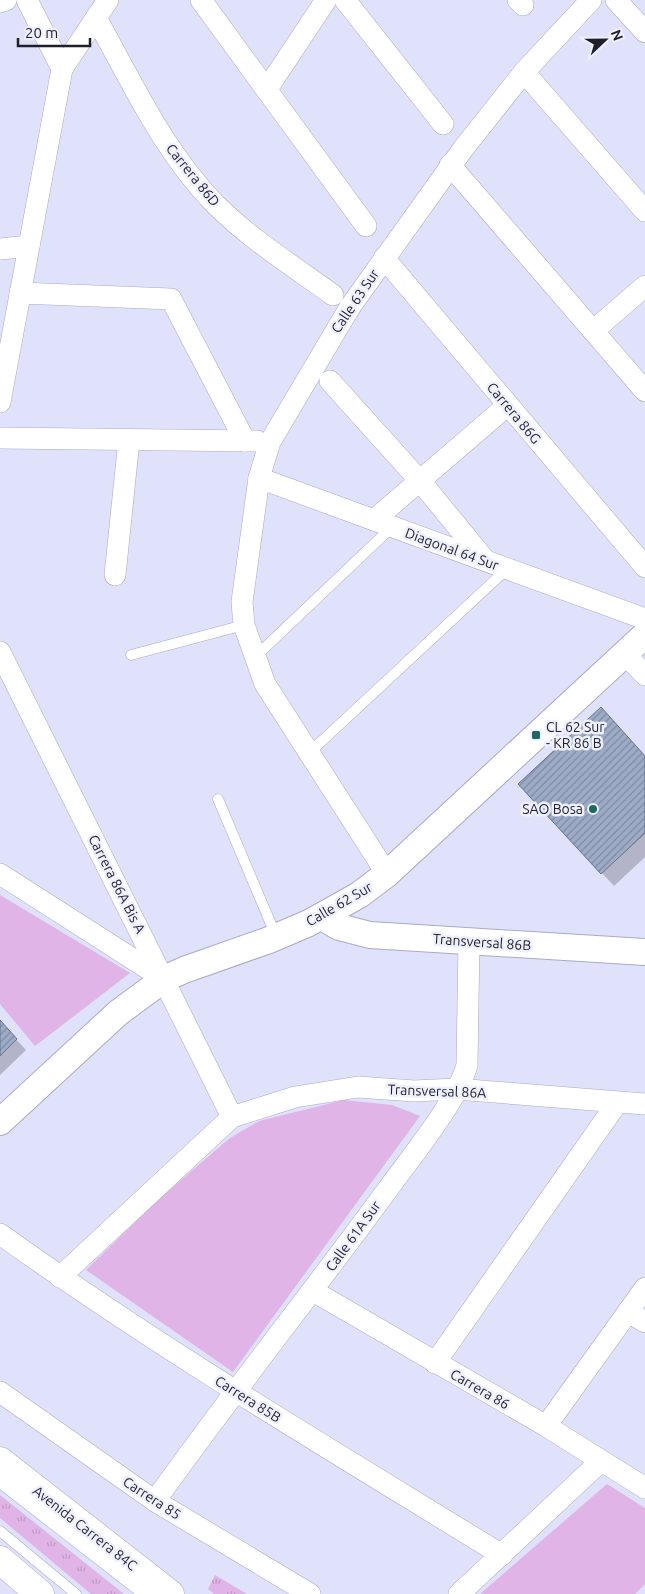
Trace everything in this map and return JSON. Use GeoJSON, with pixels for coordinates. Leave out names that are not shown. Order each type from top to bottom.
{"type":"FeatureCollection","features":[{"type":"Feature","properties":{"kind":"main road","name":"Avenida Carrera 84C"},"geometry":{"type":"LineString","coordinates":[[0,1461],[170,1594]]}},
{"type":"Feature","properties":{"kind":"main road"},"geometry":{"type":"LineString","coordinates":[[0,1560],[40,1594]]}},
{"type":"Feature","properties":{"kind":"street"},"geometry":{"type":"LineString","coordinates":[[0,2],[6,0]]}},
{"type":"Feature","properties":{"kind":"street"},"geometry":{"type":"LineString","coordinates":[[27,0],[62,69]]}},
{"type":"Feature","properties":{"kind":"street"},"geometry":{"type":"LineString","coordinates":[[0,402],[4,361],[20,293],[62,69],[108,0]]}},
{"type":"Feature","properties":{"kind":"street"},"geometry":{"type":"LineString","coordinates":[[201,0],[366,226]]}},
{"type":"Feature","properties":{"kind":"street"},"geometry":{"type":"LineString","coordinates":[[267,89],[326,0]]}},
{"type":"Feature","properties":{"kind":"street"},"geometry":{"type":"LineString","coordinates":[[344,0],[443,124]]}},
{"type":"Feature","properties":{"kind":"street","name":"Calle 63 Sur"},"geometry":{"type":"LineString","coordinates":[[387,874],[265,684],[244,625],[242,602],[259,478],[270,442],[350,307],[384,258],[450,165],[524,72],[591,0]]}},
{"type":"Feature","properties":{"kind":"street"},"geometry":{"type":"LineString","coordinates":[[616,0],[645,32]]}},
{"type":"Feature","properties":{"kind":"street","name":"Carrera 86D"},"geometry":{"type":"LineString","coordinates":[[96,18],[168,145],[190,175],[216,205],[259,242],[333,295]]}},
{"type":"Feature","properties":{"kind":"street"},"geometry":{"type":"LineString","coordinates":[[524,72],[645,211]]}},
{"type":"Feature","properties":{"kind":"street"},"geometry":{"type":"LineString","coordinates":[[450,165],[645,391]]}},
{"type":"Feature","properties":{"kind":"street"},"geometry":{"type":"LineString","coordinates":[[0,249],[29,246]]}},
{"type":"Feature","properties":{"kind":"street","name":"Carrera 86G"},"geometry":{"type":"LineString","coordinates":[[384,258],[645,567]]}},
{"type":"Feature","properties":{"kind":"street"},"geometry":{"type":"LineString","coordinates":[[593,331],[645,286]]}},
{"type":"Feature","properties":{"kind":"street"},"geometry":{"type":"LineString","coordinates":[[20,293],[171,299],[245,441]]}},
{"type":"Feature","properties":{"kind":"street"},"geometry":{"type":"LineString","coordinates":[[330,381],[420,481],[485,561]]}},
{"type":"Feature","properties":{"kind":"street"},"geometry":{"type":"LineString","coordinates":[[383,524],[420,481],[508,405]]}},
{"type":"Feature","properties":{"kind":"street"},"geometry":{"type":"LineString","coordinates":[[0,438],[270,442]]}},
{"type":"Feature","properties":{"kind":"street"},"geometry":{"type":"LineString","coordinates":[[115,575],[129,440]]}},
{"type":"Feature","properties":{"kind":"street","name":"Diagonal 64 Sur"},"geometry":{"type":"LineString","coordinates":[[259,478],[645,619]]}},
{"type":"Feature","properties":{"kind":"street","name":"Calle 62 Sur"},"geometry":{"type":"LineString","coordinates":[[0,1122],[118,1012],[164,979],[276,937],[322,916],[359,895],[387,874],[645,635]]}},
{"type":"Feature","properties":{"kind":"street","name":"Carrera 86A Bis A"},"geometry":{"type":"LineString","coordinates":[[0,652],[232,1118]]}},
{"type":"Feature","properties":{"kind":"street"},"geometry":{"type":"LineString","coordinates":[[625,654],[645,675]]}},
{"type":"Feature","properties":{"kind":"street"},"geometry":{"type":"LineString","coordinates":[[0,874],[164,979]]}},
{"type":"Feature","properties":{"kind":"street","name":"Transversal 86B"},"geometry":{"type":"LineString","coordinates":[[322,916],[339,928],[370,935],[645,952]]}},
{"type":"Feature","properties":{"kind":"street","name":"Calle 61A Sur"},"geometry":{"type":"LineString","coordinates":[[155,1501],[234,1391],[313,1291],[435,1124],[464,1078],[467,1065],[469,941]]}},
{"type":"Feature","properties":{"kind":"street","name":"Transversal 86A"},"geometry":{"type":"LineString","coordinates":[[232,1118],[296,1096],[358,1087],[414,1091],[456,1089],[645,1104]]}},
{"type":"Feature","properties":{"kind":"street"},"geometry":{"type":"LineString","coordinates":[[435,1363],[617,1103]]}},
{"type":"Feature","properties":{"kind":"street"},"geometry":{"type":"LineString","coordinates":[[60,1277],[232,1118]]}},
{"type":"Feature","properties":{"kind":"street","name":"Carrera 85B"},"geometry":{"type":"LineString","coordinates":[[0,1234],[60,1277],[234,1391],[502,1555]]}},
{"type":"Feature","properties":{"kind":"street"},"geometry":{"type":"LineString","coordinates":[[546,1426],[637,1317],[645,1288]]}},
{"type":"Feature","properties":{"kind":"street","name":"Carrera 86"},"geometry":{"type":"LineString","coordinates":[[313,1291],[546,1426],[645,1488]]}},
{"type":"Feature","properties":{"kind":"street","name":"Carrera 85"},"geometry":{"type":"LineString","coordinates":[[0,1392],[155,1501],[310,1594]]}},
{"type":"Feature","properties":{"kind":"street"},"geometry":{"type":"LineString","coordinates":[[459,1594],[601,1461]]}},
{"type":"Feature","properties":{"kind":"lane"},"geometry":{"type":"LineString","coordinates":[[255,656],[383,524]]}},
{"type":"Feature","properties":{"kind":"lane"},"geometry":{"type":"LineString","coordinates":[[310,752],[507,568]]}},
{"type":"Feature","properties":{"kind":"lane"},"geometry":{"type":"LineString","coordinates":[[131,655],[244,625]]}},
{"type":"Feature","properties":{"kind":"lane"},"geometry":{"type":"LineString","coordinates":[[218,799],[276,937]]}},
{"type":"Feature","properties":{"kind":"lane"},"geometry":{"type":"LineString","coordinates":[[0,1483],[144,1594]]}},
{"type":"Feature","properties":{"kind":"lane"},"geometry":{"type":"LineString","coordinates":[[0,1531],[76,1594]]}},
{"type":"Feature","properties":{"kind":"green space"},"geometry":{"type":"Polygon","coordinates":[[[0,895],[130,973],[35,1046],[0,1004],[0,895]]]}},
{"type":"Feature","properties":{"kind":"green space"},"geometry":{"type":"Polygon","coordinates":[[[344,1100],[392,1105],[420,1116],[233,1372],[86,1270],[160,1198],[230,1138],[259,1121],[344,1100]]]}},
{"type":"Feature","properties":{"kind":"green space"},"geometry":{"type":"Polygon","coordinates":[[[607,1484],[645,1508],[645,1584],[635,1594],[480,1594],[607,1484]]]}},
{"type":"Feature","properties":{"kind":"green space"},"geometry":{"type":"Polygon","coordinates":[[[0,1495],[124,1594],[91,1594],[0,1518],[0,1495]]]}},
{"type":"Feature","properties":{"kind":"green space"},"geometry":{"type":"Polygon","coordinates":[[[215,1575],[247,1594],[214,1594],[208,1589],[215,1575]]]}},
{"type":"Feature","properties":{"kind":"building","name":"SAO Bosa"},"geometry":{"type":"Polygon","coordinates":[[[601,707],[645,756],[645,833],[601,874],[518,784],[601,707]]]}},
{"type":"Feature","properties":{"kind":"building"},"geometry":{"type":"Polygon","coordinates":[[[0,1020],[17,1039],[0,1056],[0,1020]]]}},
{"type":"Feature","properties":{"kind":"place","name":"CL 62 Sur - KR 86 B"},"geometry":{"type":"Point","coordinates":[536,735]}},
{"type":"Feature","properties":{"kind":"place","name":"SAO Bosa"},"geometry":{"type":"Point","coordinates":[593,809]}}]}
